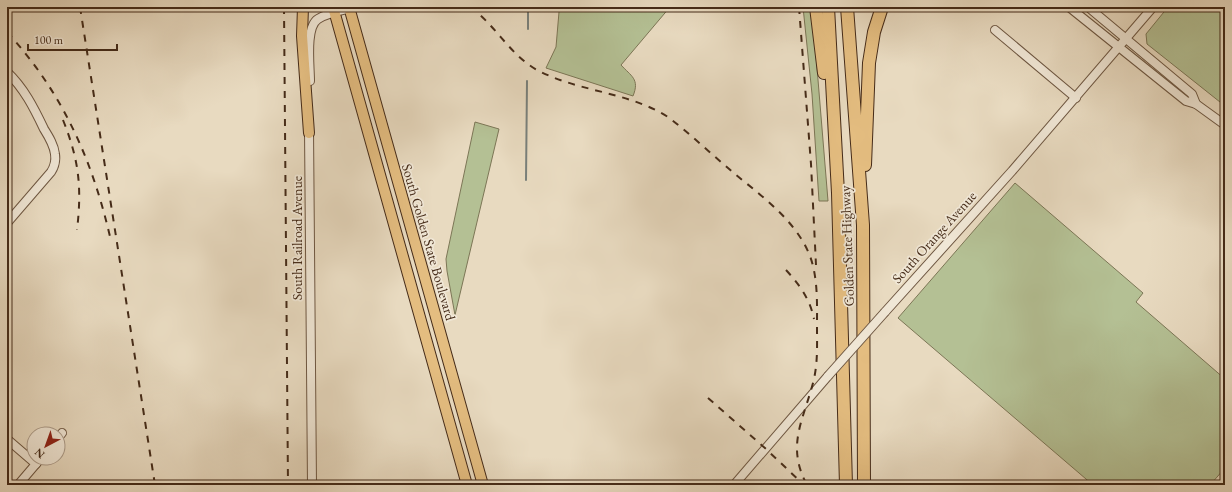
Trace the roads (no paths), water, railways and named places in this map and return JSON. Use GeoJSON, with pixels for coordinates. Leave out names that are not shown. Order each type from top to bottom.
{"type":"FeatureCollection","features":[{"type":"Feature","properties":{"kind":"highway"},"geometry":{"type":"LineString","coordinates":[[816,7],[838,193]]}},
{"type":"Feature","properties":{"kind":"highway","name":"Golden State Highway"},"geometry":{"type":"LineString","coordinates":[[828,7],[838,193],[846,485]]}},
{"type":"Feature","properties":{"kind":"highway","name":"Golden State Highway"},"geometry":{"type":"LineString","coordinates":[[847,7],[863,224],[864,485]]}},
{"type":"Feature","properties":{"kind":"highway"},"geometry":{"type":"LineString","coordinates":[[863,224],[869,63],[874,32],[882,7]]}},
{"type":"Feature","properties":{"kind":"main road"},"geometry":{"type":"LineString","coordinates":[[304,7],[302,36],[309,133]]}},
{"type":"Feature","properties":{"kind":"main road","name":"South Golden State Boulevard"},"geometry":{"type":"LineString","coordinates":[[344,9],[467,485]]}},
{"type":"Feature","properties":{"kind":"main road","name":"South Golden State Boulevard"},"geometry":{"type":"LineString","coordinates":[[344,9],[483,485]]}},
{"type":"Feature","properties":{"kind":"street"},"geometry":{"type":"LineString","coordinates":[[1069,7],[1118,48],[1186,101],[1196,104],[1225,124]]}},
{"type":"Feature","properties":{"kind":"street"},"geometry":{"type":"LineString","coordinates":[[1088,7],[1192,94],[1196,104]]}},
{"type":"Feature","properties":{"kind":"street","name":"South Orange Avenue"},"geometry":{"type":"LineString","coordinates":[[734,485],[884,312],[1076,98],[1154,7]]}},
{"type":"Feature","properties":{"kind":"street","name":"South Railroad Avenue"},"geometry":{"type":"LineString","coordinates":[[312,485],[309,133],[310,30],[318,19],[344,9]]}},
{"type":"Feature","properties":{"kind":"street"},"geometry":{"type":"LineString","coordinates":[[995,30],[1076,98]]}},
{"type":"Feature","properties":{"kind":"street"},"geometry":{"type":"LineString","coordinates":[[7,72],[14,78],[31,102],[52,143],[55,153],[55,162],[51,172],[7,224]]}},
{"type":"Feature","properties":{"kind":"street"},"geometry":{"type":"LineString","coordinates":[[7,439],[26,452]]}},
{"type":"Feature","properties":{"kind":"street"},"geometry":{"type":"LineString","coordinates":[[18,485],[35,466]]}},
{"type":"Feature","properties":{"kind":"waterway"},"geometry":{"type":"LineString","coordinates":[[528,7],[528,29]]}},
{"type":"Feature","properties":{"kind":"waterway"},"geometry":{"type":"LineString","coordinates":[[526,180],[527,81]]}},
{"type":"Feature","properties":{"kind":"railway"},"geometry":{"type":"LineString","coordinates":[[80,7],[155,485]]}},
{"type":"Feature","properties":{"kind":"railway"},"geometry":{"type":"LineString","coordinates":[[284,7],[288,485]]}},
{"type":"Feature","properties":{"kind":"railway"},"geometry":{"type":"LineString","coordinates":[[470,7],[488,22],[511,49],[529,65],[539,71],[571,84],[637,102],[668,117],[763,197],[795,230],[803,242],[813,264],[817,308],[816,369],[798,434],[797,446],[801,471],[807,485]]}},
{"type":"Feature","properties":{"kind":"railway"},"geometry":{"type":"LineString","coordinates":[[799,7],[811,164],[816,265]]}},
{"type":"Feature","properties":{"kind":"railway"},"geometry":{"type":"LineString","coordinates":[[7,32],[27,55],[44,79],[60,104],[73,129],[95,183],[111,241]]}},
{"type":"Feature","properties":{"kind":"railway"},"geometry":{"type":"LineString","coordinates":[[63,120],[73,148],[78,174],[79,200],[77,230]]}},
{"type":"Feature","properties":{"kind":"railway"},"geometry":{"type":"LineString","coordinates":[[786,270],[803,292],[810,305],[814,319]]}},
{"type":"Feature","properties":{"kind":"railway"},"geometry":{"type":"LineString","coordinates":[[708,398],[804,485]]}}]}
